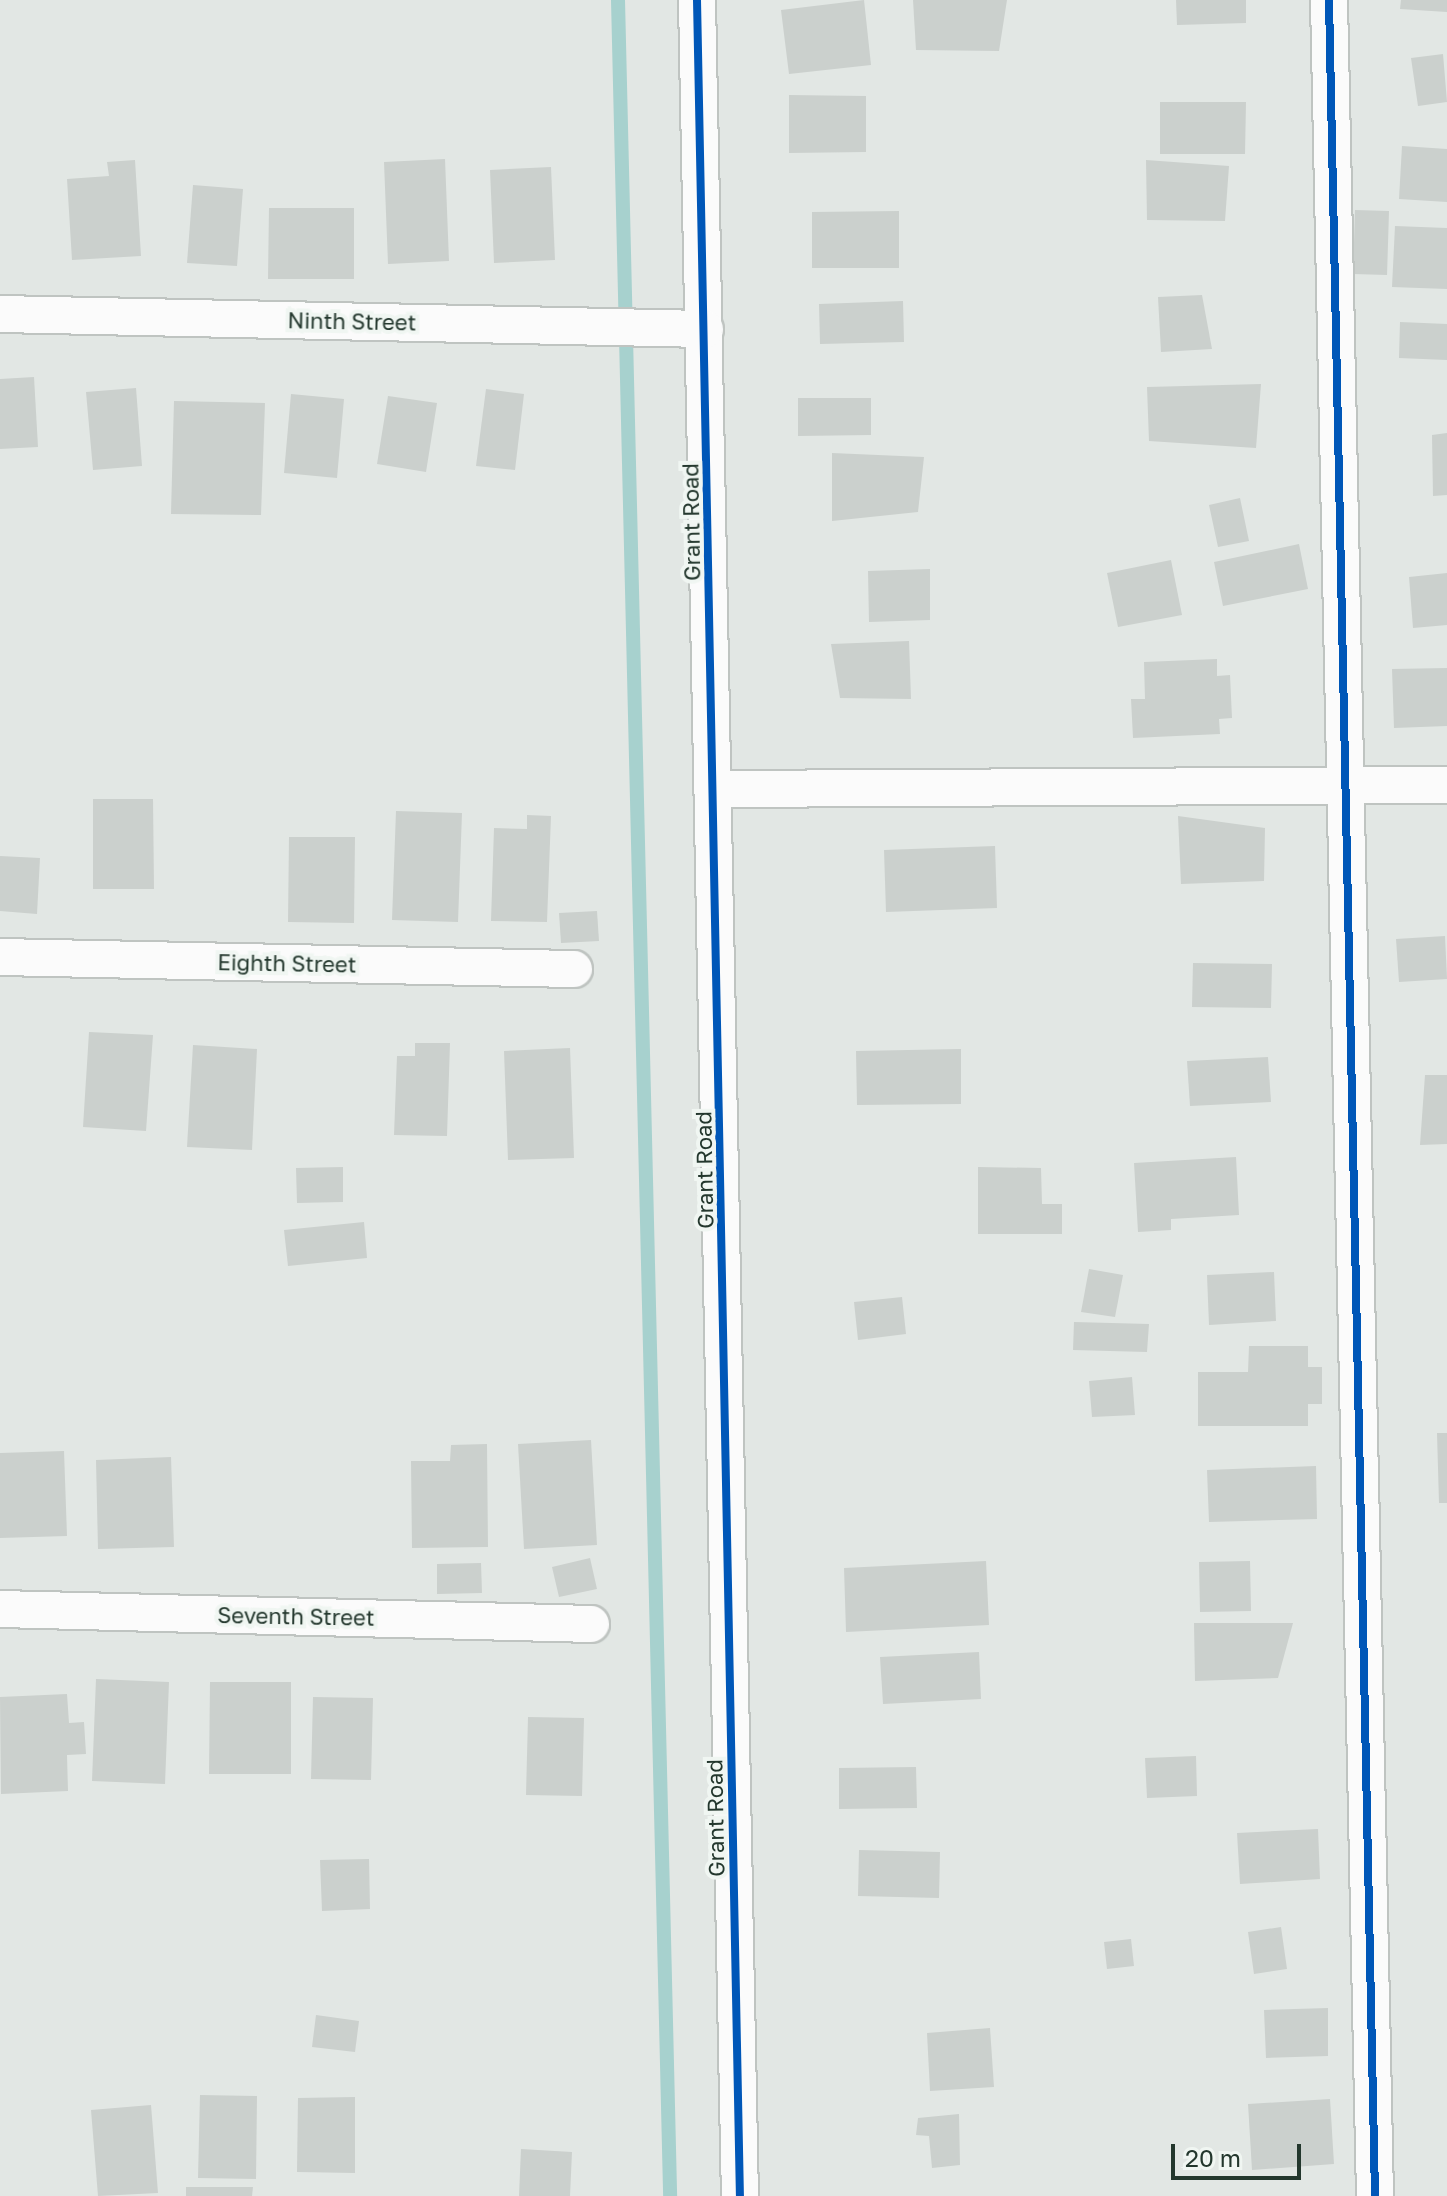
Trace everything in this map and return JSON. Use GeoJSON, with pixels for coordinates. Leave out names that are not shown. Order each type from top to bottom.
{"type":"FeatureCollection","features":[{"type":"Feature","properties":{"kind":"street","name":"Grant Road"},"geometry":{"type":"LineString","coordinates":[[697,0],[715,789],[740,2196]]}},
{"type":"Feature","properties":{"kind":"street"},"geometry":{"type":"LineString","coordinates":[[1329,0],[1348,787],[1375,2196]]}},
{"type":"Feature","properties":{"kind":"street","name":"Ninth Street"},"geometry":{"type":"LineString","coordinates":[[0,314],[705,329]]}},
{"type":"Feature","properties":{"kind":"street"},"geometry":{"type":"LineString","coordinates":[[715,789],[1447,785]]}},
{"type":"Feature","properties":{"kind":"street","name":"Eighth Street"},"geometry":{"type":"LineString","coordinates":[[0,957],[574,969]]}},
{"type":"Feature","properties":{"kind":"street","name":"Seventh Street"},"geometry":{"type":"LineString","coordinates":[[0,1609],[591,1624]]}},
{"type":"Feature","properties":{"kind":"building"},"geometry":{"type":"Polygon","coordinates":[[[864,0],[871,65],[789,74],[781,10],[864,0]]]}},
{"type":"Feature","properties":{"kind":"building"},"geometry":{"type":"Polygon","coordinates":[[[913,0],[1007,0],[999,51],[916,50],[913,0]]]}},
{"type":"Feature","properties":{"kind":"building"},"geometry":{"type":"Polygon","coordinates":[[[1176,0],[1246,0],[1246,23],[1177,25],[1176,0]]]}},
{"type":"Feature","properties":{"kind":"building"},"geometry":{"type":"Polygon","coordinates":[[[1401,0],[1447,0],[1447,12],[1400,9],[1401,0]]]}},
{"type":"Feature","properties":{"kind":"building"},"geometry":{"type":"Polygon","coordinates":[[[1443,54],[1447,102],[1418,106],[1411,58],[1443,54]]]}},
{"type":"Feature","properties":{"kind":"building"},"geometry":{"type":"Polygon","coordinates":[[[789,95],[866,96],[866,152],[789,153],[789,95]]]}},
{"type":"Feature","properties":{"kind":"building"},"geometry":{"type":"Polygon","coordinates":[[[1160,102],[1246,102],[1245,154],[1160,154],[1160,102]]]}},
{"type":"Feature","properties":{"kind":"building"},"geometry":{"type":"Polygon","coordinates":[[[1402,146],[1447,149],[1447,202],[1399,199],[1402,146]]]}},
{"type":"Feature","properties":{"kind":"building"},"geometry":{"type":"Polygon","coordinates":[[[445,159],[449,261],[388,264],[384,162],[445,159]]]}},
{"type":"Feature","properties":{"kind":"building"},"geometry":{"type":"Polygon","coordinates":[[[135,160],[141,256],[72,260],[67,179],[109,176],[107,162],[135,160]]]}},
{"type":"Feature","properties":{"kind":"building"},"geometry":{"type":"Polygon","coordinates":[[[1146,160],[1229,166],[1225,221],[1147,220],[1146,160]]]}},
{"type":"Feature","properties":{"kind":"building"},"geometry":{"type":"Polygon","coordinates":[[[551,167],[555,260],[494,263],[490,170],[551,167]]]}},
{"type":"Feature","properties":{"kind":"building"},"geometry":{"type":"Polygon","coordinates":[[[193,185],[243,189],[237,266],[187,263],[193,185]]]}},
{"type":"Feature","properties":{"kind":"building"},"geometry":{"type":"Polygon","coordinates":[[[269,208],[354,208],[354,279],[268,279],[269,208]]]}},
{"type":"Feature","properties":{"kind":"building"},"geometry":{"type":"Polygon","coordinates":[[[1355,210],[1389,211],[1387,275],[1353,274],[1355,210]]]}},
{"type":"Feature","properties":{"kind":"building"},"geometry":{"type":"Polygon","coordinates":[[[899,211],[899,268],[812,268],[812,212],[899,211]]]}},
{"type":"Feature","properties":{"kind":"building"},"geometry":{"type":"Polygon","coordinates":[[[1395,226],[1447,228],[1447,289],[1392,287],[1395,226]]]}},
{"type":"Feature","properties":{"kind":"building"},"geometry":{"type":"Polygon","coordinates":[[[1202,295],[1212,349],[1161,352],[1158,297],[1202,295]]]}},
{"type":"Feature","properties":{"kind":"building"},"geometry":{"type":"Polygon","coordinates":[[[903,301],[904,342],[820,344],[819,304],[903,301]]]}},
{"type":"Feature","properties":{"kind":"building"},"geometry":{"type":"Polygon","coordinates":[[[1400,322],[1447,324],[1447,360],[1399,358],[1400,322]]]}},
{"type":"Feature","properties":{"kind":"building"},"geometry":{"type":"Polygon","coordinates":[[[34,377],[38,447],[0,449],[0,379],[34,377]]]}},
{"type":"Feature","properties":{"kind":"building"},"geometry":{"type":"Polygon","coordinates":[[[1261,384],[1256,448],[1149,441],[1147,387],[1261,384]]]}},
{"type":"Feature","properties":{"kind":"building"},"geometry":{"type":"Polygon","coordinates":[[[136,388],[142,466],[93,470],[86,392],[136,388]]]}},
{"type":"Feature","properties":{"kind":"building"},"geometry":{"type":"Polygon","coordinates":[[[486,389],[524,394],[515,470],[476,466],[486,389]]]}},
{"type":"Feature","properties":{"kind":"building"},"geometry":{"type":"Polygon","coordinates":[[[291,394],[344,399],[337,478],[284,473],[291,394]]]}},
{"type":"Feature","properties":{"kind":"building"},"geometry":{"type":"Polygon","coordinates":[[[388,396],[437,403],[426,472],[377,464],[388,396]]]}},
{"type":"Feature","properties":{"kind":"building"},"geometry":{"type":"Polygon","coordinates":[[[798,398],[871,398],[871,435],[798,436],[798,398]]]}},
{"type":"Feature","properties":{"kind":"building"},"geometry":{"type":"Polygon","coordinates":[[[174,401],[265,403],[261,515],[171,514],[174,401]]]}},
{"type":"Feature","properties":{"kind":"building"},"geometry":{"type":"Polygon","coordinates":[[[1447,433],[1447,495],[1433,496],[1432,435],[1447,433]]]}},
{"type":"Feature","properties":{"kind":"building"},"geometry":{"type":"Polygon","coordinates":[[[832,453],[924,457],[918,512],[832,521],[832,453]]]}},
{"type":"Feature","properties":{"kind":"building"},"geometry":{"type":"Polygon","coordinates":[[[1240,498],[1249,541],[1218,547],[1209,505],[1240,498]]]}},
{"type":"Feature","properties":{"kind":"building"},"geometry":{"type":"Polygon","coordinates":[[[1299,544],[1308,589],[1223,606],[1214,562],[1299,544]]]}},
{"type":"Feature","properties":{"kind":"building"},"geometry":{"type":"Polygon","coordinates":[[[1171,560],[1182,615],[1118,627],[1107,573],[1171,560]]]}},
{"type":"Feature","properties":{"kind":"building"},"geometry":{"type":"Polygon","coordinates":[[[930,569],[930,620],[869,622],[868,571],[930,569]]]}},
{"type":"Feature","properties":{"kind":"building"},"geometry":{"type":"Polygon","coordinates":[[[1447,573],[1447,625],[1413,628],[1409,577],[1447,573]]]}},
{"type":"Feature","properties":{"kind":"building"},"geometry":{"type":"Polygon","coordinates":[[[909,641],[911,699],[840,698],[831,644],[909,641]]]}},
{"type":"Feature","properties":{"kind":"building"},"geometry":{"type":"Polygon","coordinates":[[[1217,659],[1217,676],[1230,675],[1232,718],[1219,719],[1220,734],[1133,738],[1131,699],[1145,699],[1144,662],[1217,659]]]}},
{"type":"Feature","properties":{"kind":"building"},"geometry":{"type":"Polygon","coordinates":[[[1447,668],[1447,726],[1394,728],[1392,669],[1447,668]]]}},
{"type":"Feature","properties":{"kind":"building"},"geometry":{"type":"Polygon","coordinates":[[[93,799],[153,799],[154,889],[93,889],[93,799]]]}},
{"type":"Feature","properties":{"kind":"building"},"geometry":{"type":"Polygon","coordinates":[[[396,811],[462,813],[458,922],[392,920],[396,811]]]}},
{"type":"Feature","properties":{"kind":"building"},"geometry":{"type":"Polygon","coordinates":[[[527,815],[551,816],[547,922],[491,921],[494,828],[527,829],[527,815]]]}},
{"type":"Feature","properties":{"kind":"building"},"geometry":{"type":"Polygon","coordinates":[[[1178,816],[1265,828],[1264,881],[1181,884],[1178,816]]]}},
{"type":"Feature","properties":{"kind":"building"},"geometry":{"type":"Polygon","coordinates":[[[289,837],[355,837],[354,923],[288,922],[289,837]]]}},
{"type":"Feature","properties":{"kind":"building"},"geometry":{"type":"Polygon","coordinates":[[[995,846],[997,908],[886,912],[884,850],[995,846]]]}},
{"type":"Feature","properties":{"kind":"building"},"geometry":{"type":"Polygon","coordinates":[[[0,856],[40,858],[37,914],[0,911],[0,856]]]}},
{"type":"Feature","properties":{"kind":"building"},"geometry":{"type":"Polygon","coordinates":[[[597,911],[599,941],[561,943],[559,913],[597,911]]]}},
{"type":"Feature","properties":{"kind":"building"},"geometry":{"type":"Polygon","coordinates":[[[1445,936],[1447,979],[1399,982],[1396,939],[1445,936]]]}},
{"type":"Feature","properties":{"kind":"building"},"geometry":{"type":"Polygon","coordinates":[[[1193,963],[1272,964],[1271,1008],[1192,1007],[1193,963]]]}},
{"type":"Feature","properties":{"kind":"building"},"geometry":{"type":"Polygon","coordinates":[[[89,1032],[153,1035],[146,1131],[83,1127],[89,1032]]]}},
{"type":"Feature","properties":{"kind":"building"},"geometry":{"type":"Polygon","coordinates":[[[415,1043],[450,1043],[447,1136],[394,1135],[397,1056],[415,1056],[415,1043]]]}},
{"type":"Feature","properties":{"kind":"building"},"geometry":{"type":"Polygon","coordinates":[[[193,1045],[257,1049],[252,1150],[187,1147],[193,1045]]]}},
{"type":"Feature","properties":{"kind":"building"},"geometry":{"type":"Polygon","coordinates":[[[570,1048],[574,1158],[508,1160],[504,1051],[570,1048]]]}},
{"type":"Feature","properties":{"kind":"building"},"geometry":{"type":"Polygon","coordinates":[[[961,1049],[961,1104],[857,1105],[856,1051],[961,1049]]]}},
{"type":"Feature","properties":{"kind":"building"},"geometry":{"type":"Polygon","coordinates":[[[1268,1057],[1271,1102],[1190,1106],[1187,1061],[1268,1057]]]}},
{"type":"Feature","properties":{"kind":"building"},"geometry":{"type":"Polygon","coordinates":[[[1425,1075],[1447,1075],[1447,1144],[1420,1145],[1425,1075]]]}},
{"type":"Feature","properties":{"kind":"building"},"geometry":{"type":"Polygon","coordinates":[[[1236,1157],[1239,1215],[1171,1219],[1171,1230],[1138,1232],[1134,1163],[1236,1157]]]}},
{"type":"Feature","properties":{"kind":"building"},"geometry":{"type":"Polygon","coordinates":[[[343,1167],[343,1202],[297,1203],[296,1168],[343,1167]]]}},
{"type":"Feature","properties":{"kind":"building"},"geometry":{"type":"Polygon","coordinates":[[[978,1167],[1041,1168],[1042,1204],[1062,1204],[1062,1234],[978,1234],[978,1167]]]}},
{"type":"Feature","properties":{"kind":"building"},"geometry":{"type":"Polygon","coordinates":[[[364,1222],[367,1258],[288,1266],[284,1230],[364,1222]]]}},
{"type":"Feature","properties":{"kind":"building"},"geometry":{"type":"Polygon","coordinates":[[[1089,1269],[1123,1275],[1115,1317],[1081,1312],[1089,1269]]]}},
{"type":"Feature","properties":{"kind":"building"},"geometry":{"type":"Polygon","coordinates":[[[1274,1272],[1276,1321],[1209,1325],[1207,1275],[1274,1272]]]}},
{"type":"Feature","properties":{"kind":"building"},"geometry":{"type":"Polygon","coordinates":[[[902,1297],[906,1334],[858,1340],[854,1302],[902,1297]]]}},
{"type":"Feature","properties":{"kind":"building"},"geometry":{"type":"Polygon","coordinates":[[[1074,1322],[1149,1324],[1147,1352],[1073,1350],[1074,1322]]]}},
{"type":"Feature","properties":{"kind":"building"},"geometry":{"type":"Polygon","coordinates":[[[1249,1346],[1308,1346],[1308,1367],[1322,1367],[1322,1404],[1308,1404],[1308,1426],[1198,1426],[1198,1372],[1248,1372],[1249,1346]]]}},
{"type":"Feature","properties":{"kind":"building"},"geometry":{"type":"Polygon","coordinates":[[[1132,1377],[1135,1415],[1092,1417],[1089,1381],[1132,1377]]]}},
{"type":"Feature","properties":{"kind":"building"},"geometry":{"type":"Polygon","coordinates":[[[1437,1433],[1447,1433],[1447,1503],[1439,1503],[1437,1433]]]}},
{"type":"Feature","properties":{"kind":"building"},"geometry":{"type":"Polygon","coordinates":[[[591,1440],[597,1545],[524,1549],[518,1444],[591,1440]]]}},
{"type":"Feature","properties":{"kind":"building"},"geometry":{"type":"Polygon","coordinates":[[[487,1444],[488,1547],[412,1548],[411,1461],[450,1461],[451,1445],[487,1444]]]}},
{"type":"Feature","properties":{"kind":"building"},"geometry":{"type":"Polygon","coordinates":[[[64,1451],[67,1536],[0,1538],[0,1453],[64,1451]]]}},
{"type":"Feature","properties":{"kind":"building"},"geometry":{"type":"Polygon","coordinates":[[[171,1457],[174,1547],[98,1549],[96,1460],[171,1457]]]}},
{"type":"Feature","properties":{"kind":"building"},"geometry":{"type":"Polygon","coordinates":[[[1316,1466],[1317,1519],[1209,1522],[1207,1470],[1316,1466]]]}},
{"type":"Feature","properties":{"kind":"building"},"geometry":{"type":"Polygon","coordinates":[[[590,1558],[597,1589],[559,1597],[552,1567],[590,1558]]]}},
{"type":"Feature","properties":{"kind":"building"},"geometry":{"type":"Polygon","coordinates":[[[986,1561],[989,1625],[846,1632],[844,1568],[986,1561]]]}},
{"type":"Feature","properties":{"kind":"building"},"geometry":{"type":"Polygon","coordinates":[[[1250,1561],[1251,1611],[1200,1612],[1199,1562],[1250,1561]]]}},
{"type":"Feature","properties":{"kind":"building"},"geometry":{"type":"Polygon","coordinates":[[[481,1563],[482,1593],[437,1594],[437,1564],[481,1563]]]}},
{"type":"Feature","properties":{"kind":"building"},"geometry":{"type":"Polygon","coordinates":[[[1194,1623],[1293,1623],[1278,1678],[1195,1681],[1194,1623]]]}},
{"type":"Feature","properties":{"kind":"building"},"geometry":{"type":"Polygon","coordinates":[[[979,1652],[981,1699],[883,1704],[880,1657],[979,1652]]]}},
{"type":"Feature","properties":{"kind":"building"},"geometry":{"type":"Polygon","coordinates":[[[96,1679],[169,1682],[165,1784],[92,1781],[96,1679]]]}},
{"type":"Feature","properties":{"kind":"building"},"geometry":{"type":"Polygon","coordinates":[[[210,1682],[291,1682],[291,1774],[209,1774],[210,1682]]]}},
{"type":"Feature","properties":{"kind":"building"},"geometry":{"type":"Polygon","coordinates":[[[67,1694],[69,1723],[84,1722],[86,1754],[67,1755],[68,1791],[1,1794],[0,1697],[67,1694]]]}},
{"type":"Feature","properties":{"kind":"building"},"geometry":{"type":"Polygon","coordinates":[[[313,1697],[373,1698],[371,1780],[311,1779],[313,1697]]]}},
{"type":"Feature","properties":{"kind":"building"},"geometry":{"type":"Polygon","coordinates":[[[528,1717],[584,1718],[582,1796],[526,1795],[528,1717]]]}},
{"type":"Feature","properties":{"kind":"building"},"geometry":{"type":"Polygon","coordinates":[[[1196,1756],[1197,1796],[1147,1798],[1145,1758],[1196,1756]]]}},
{"type":"Feature","properties":{"kind":"building"},"geometry":{"type":"Polygon","coordinates":[[[916,1767],[917,1808],[839,1809],[839,1768],[916,1767]]]}},
{"type":"Feature","properties":{"kind":"building"},"geometry":{"type":"Polygon","coordinates":[[[1318,1829],[1320,1879],[1240,1884],[1237,1833],[1318,1829]]]}},
{"type":"Feature","properties":{"kind":"building"},"geometry":{"type":"Polygon","coordinates":[[[859,1850],[940,1852],[939,1898],[858,1896],[859,1850]]]}},
{"type":"Feature","properties":{"kind":"building"},"geometry":{"type":"Polygon","coordinates":[[[369,1859],[370,1909],[322,1911],[320,1860],[369,1859]]]}},
{"type":"Feature","properties":{"kind":"building"},"geometry":{"type":"Polygon","coordinates":[[[1281,1927],[1287,1969],[1254,1974],[1248,1932],[1281,1927]]]}},
{"type":"Feature","properties":{"kind":"building"},"geometry":{"type":"Polygon","coordinates":[[[1131,1939],[1134,1966],[1107,1969],[1104,1942],[1131,1939]]]}},
{"type":"Feature","properties":{"kind":"building"},"geometry":{"type":"Polygon","coordinates":[[[1328,2008],[1328,2056],[1266,2058],[1264,2010],[1328,2008]]]}},
{"type":"Feature","properties":{"kind":"building"},"geometry":{"type":"Polygon","coordinates":[[[316,2015],[359,2021],[355,2052],[312,2047],[316,2015]]]}},
{"type":"Feature","properties":{"kind":"building"},"geometry":{"type":"Polygon","coordinates":[[[990,2028],[994,2087],[930,2091],[927,2033],[990,2028]]]}},
{"type":"Feature","properties":{"kind":"building"},"geometry":{"type":"Polygon","coordinates":[[[200,2095],[257,2096],[256,2179],[198,2178],[200,2095]]]}},
{"type":"Feature","properties":{"kind":"building"},"geometry":{"type":"Polygon","coordinates":[[[355,2097],[355,2173],[297,2172],[298,2098],[355,2097]]]}},
{"type":"Feature","properties":{"kind":"building"},"geometry":{"type":"Polygon","coordinates":[[[1330,2099],[1334,2164],[1252,2170],[1248,2104],[1330,2099]]]}},
{"type":"Feature","properties":{"kind":"building"},"geometry":{"type":"Polygon","coordinates":[[[151,2105],[158,2193],[98,2196],[91,2110],[151,2105]]]}},
{"type":"Feature","properties":{"kind":"building"},"geometry":{"type":"Polygon","coordinates":[[[959,2114],[960,2165],[932,2168],[929,2136],[916,2135],[918,2118],[959,2114]]]}},
{"type":"Feature","properties":{"kind":"building"},"geometry":{"type":"Polygon","coordinates":[[[521,2149],[572,2152],[570,2196],[519,2196],[521,2149]]]}},
{"type":"Feature","properties":{"kind":"building"},"geometry":{"type":"Polygon","coordinates":[[[186,2187],[253,2187],[252,2196],[186,2196],[186,2187]]]}},
{"type":"Feature","properties":{"kind":"waterway"},"geometry":{"type":"LineString","coordinates":[[618,0],[670,2196]]}},
{"type":"Feature","properties":{"kind":"cycle path"},"geometry":{"type":"LineString","coordinates":[[697,0],[740,2196]]}},
{"type":"Feature","properties":{"kind":"cycle path"},"geometry":{"type":"LineString","coordinates":[[1329,0],[1375,2196]]}}]}
